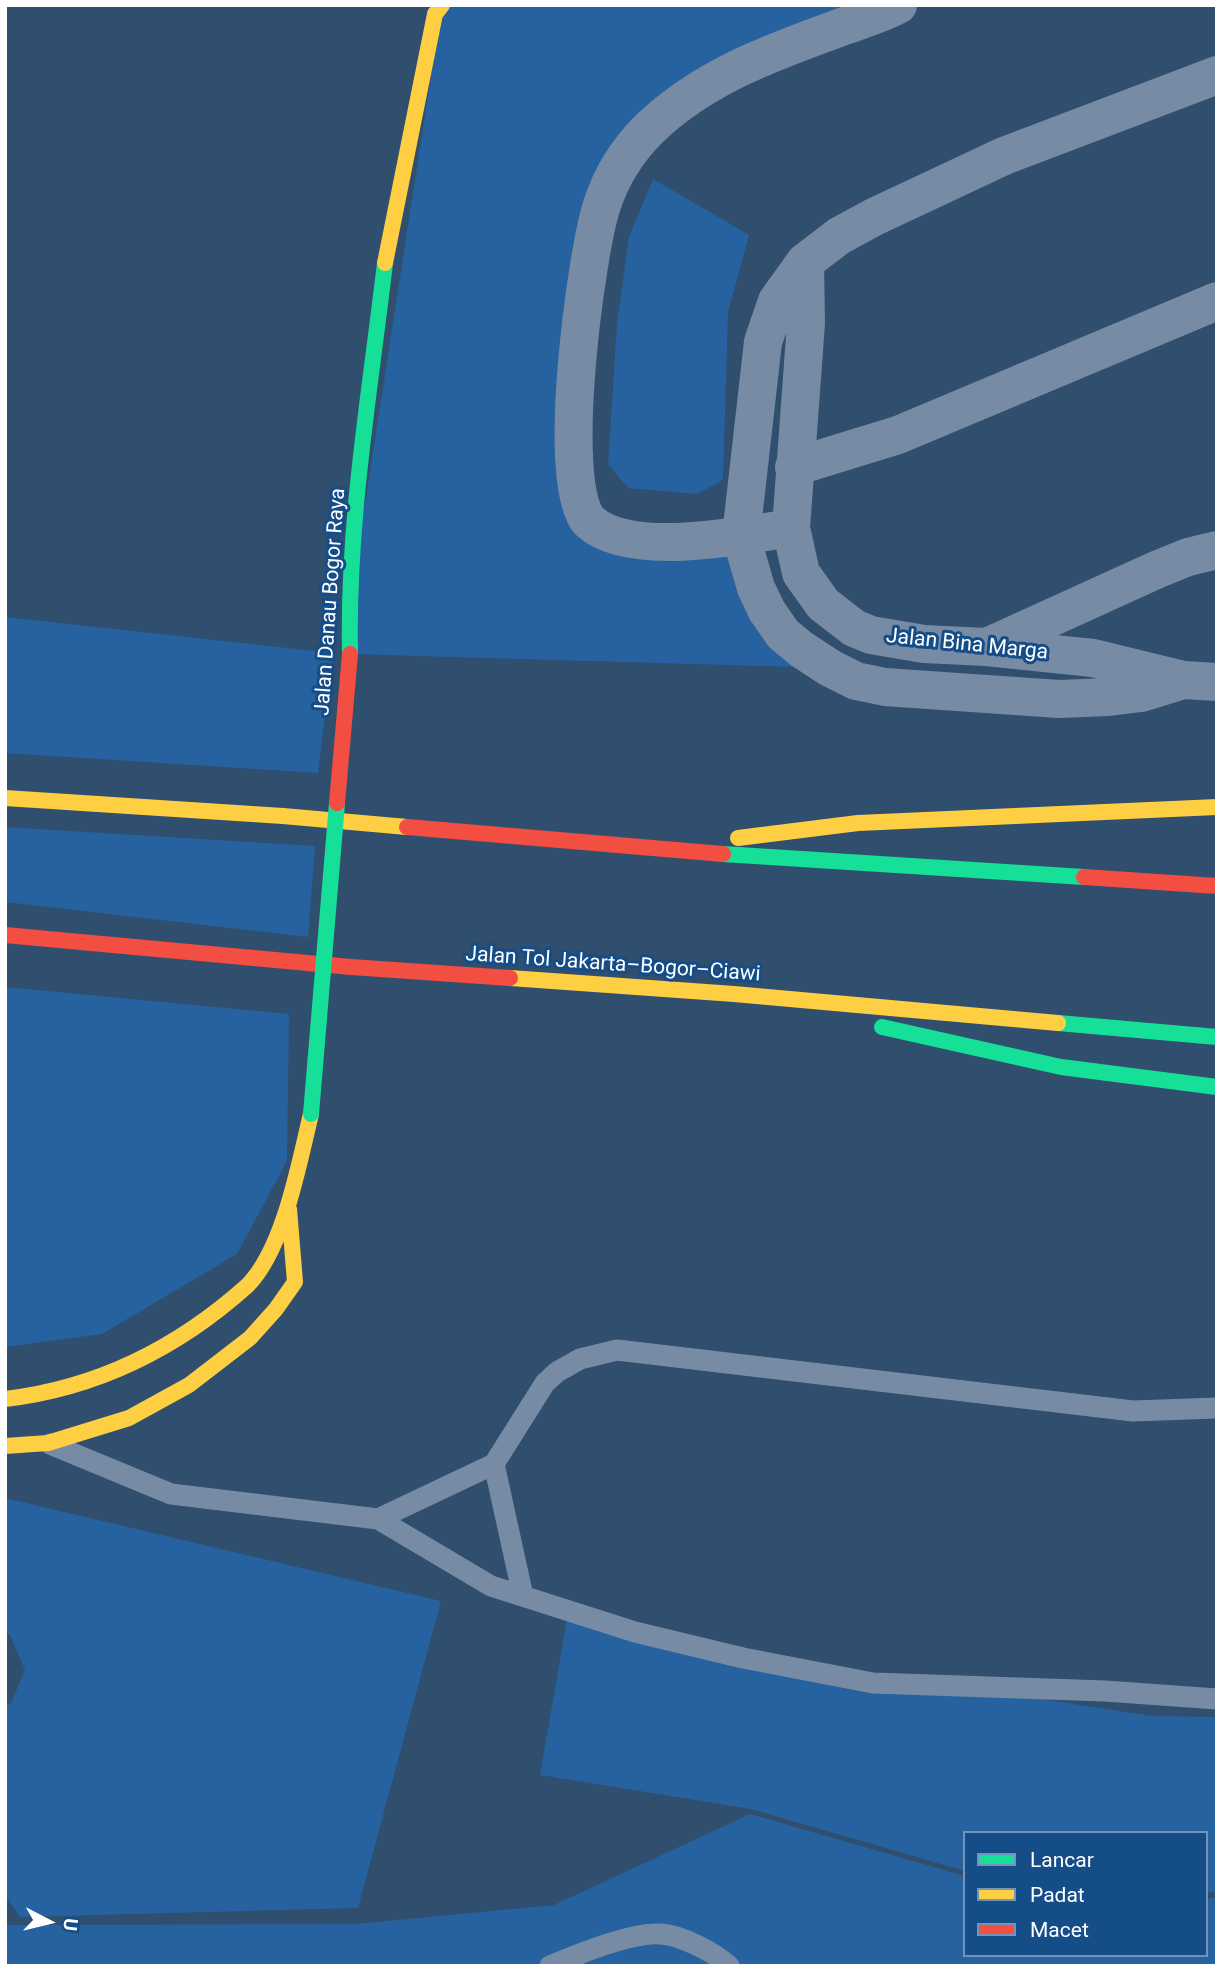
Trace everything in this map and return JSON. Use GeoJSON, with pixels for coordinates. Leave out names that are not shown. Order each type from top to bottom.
{"type":"FeatureCollection","features":[{"type":"Feature","properties":{"kind":"main road","name":"Jalan Danau Bogor Raya"},"geometry":{"type":"LineString","coordinates":[[5,1399],[34,1397],[100,1379],[175,1342],[217,1312],[256,1277],[289,1207],[311,1114],[350,654],[349,608],[355,520],[386,255],[435,14],[442,5]]}},
{"type":"Feature","properties":{"kind":"main road"},"geometry":{"type":"LineString","coordinates":[[5,798],[284,816],[649,849],[1217,886]]}},
{"type":"Feature","properties":{"kind":"main road"},"geometry":{"type":"LineString","coordinates":[[649,849],[858,823],[1217,807]]}},
{"type":"Feature","properties":{"kind":"main road","name":"Jalan Tol Jakarta–Bogor–Ciawi"},"geometry":{"type":"LineString","coordinates":[[5,935],[351,967],[734,994],[1217,1037]]}},
{"type":"Feature","properties":{"kind":"main road"},"geometry":{"type":"LineString","coordinates":[[734,994],[1061,1067],[1217,1087]]}},
{"type":"Feature","properties":{"kind":"main road","name":"Jalan Danau Bogor Raya"},"geometry":{"type":"LineString","coordinates":[[5,1446],[48,1443],[129,1418],[189,1385],[250,1338],[276,1309],[295,1282],[289,1207]]}},
{"type":"Feature","properties":{"kind":"street"},"geometry":{"type":"LineString","coordinates":[[791,528],[699,540],[627,540],[598,528],[584,516],[580,507],[574,467],[574,398],[592,244],[602,205],[625,158],[649,129],[692,95],[751,60],[898,5]]}},
{"type":"Feature","properties":{"kind":"street"},"geometry":{"type":"LineString","coordinates":[[1200,681],[1142,693],[1059,699],[885,687],[856,681],[811,656],[783,634],[767,611],[756,588],[741,536],[762,342],[777,301],[805,262],[839,236],[874,217],[1004,156],[1217,75]]}},
{"type":"Feature","properties":{"kind":"street","name":"Jalan Bina Marga"},"geometry":{"type":"LineString","coordinates":[[805,262],[806,323],[791,528],[801,573],[823,604],[853,628],[871,635],[923,644],[988,647],[1093,658],[1200,681]]}},
{"type":"Feature","properties":{"kind":"street"},"geometry":{"type":"LineString","coordinates":[[794,467],[898,435],[1217,301]]}},
{"type":"Feature","properties":{"kind":"street"},"geometry":{"type":"LineString","coordinates":[[988,647],[1156,570],[1188,557],[1217,550]]}},
{"type":"Feature","properties":{"kind":"lane"},"geometry":{"type":"LineString","coordinates":[[379,1519],[494,1464],[545,1384],[557,1372],[580,1359],[617,1350],[1133,1410],[1217,1408]]}},
{"type":"Feature","properties":{"kind":"lane"},"geometry":{"type":"LineString","coordinates":[[48,1443],[171,1494],[379,1519],[491,1586],[649,1635],[743,1658],[873,1682],[1105,1691],[1217,1699]]}},
{"type":"Feature","properties":{"kind":"lane"},"geometry":{"type":"LineString","coordinates":[[494,1464],[523,1596]]}},
{"type":"Feature","properties":{"kind":"lane"},"geometry":{"type":"LineString","coordinates":[[550,1966],[580,1953],[631,1938],[661,1934],[698,1945],[716,1954],[729,1966]]}},
{"type":"Feature","properties":{"kind":"shaded area"},"geometry":{"type":"Polygon","coordinates":[[[442,5],[894,5],[649,129],[591,250],[590,522],[741,536],[776,627],[830,668],[350,654],[349,608],[442,5]]]}},
{"type":"Feature","properties":{"kind":"shaded area"},"geometry":{"type":"Polygon","coordinates":[[[653,179],[749,235],[728,312],[723,480],[697,494],[628,488],[608,464],[617,324],[629,237],[653,179]]]}},
{"type":"Feature","properties":{"kind":"shaded area"},"geometry":{"type":"Polygon","coordinates":[[[5,617],[333,653],[318,773],[5,753],[5,617]]]}},
{"type":"Feature","properties":{"kind":"shaded area"},"geometry":{"type":"Polygon","coordinates":[[[5,827],[315,846],[308,937],[5,902],[5,827]]]}},
{"type":"Feature","properties":{"kind":"shaded area"},"geometry":{"type":"Polygon","coordinates":[[[5,987],[289,1014],[287,1161],[237,1254],[102,1334],[5,1347],[5,987]]]}},
{"type":"Feature","properties":{"kind":"shaded area"},"geometry":{"type":"Polygon","coordinates":[[[5,1498],[441,1601],[358,1908],[20,1917],[5,1895],[5,1705],[11,1703],[25,1670],[10,1635],[5,1633],[5,1498]]]}},
{"type":"Feature","properties":{"kind":"shaded area"},"geometry":{"type":"Polygon","coordinates":[[[567,1619],[688,1645],[1152,1716],[1217,1717],[1217,1892],[1208,1892],[1208,1831],[963,1831],[963,1870],[751,1809],[540,1775],[567,1619]]]}},
{"type":"Feature","properties":{"kind":"shaded area"},"geometry":{"type":"Polygon","coordinates":[[[750,1814],[963,1875],[963,1957],[1208,1957],[1208,1898],[1217,1898],[1217,1966],[5,1966],[5,1925],[355,1924],[554,1905],[750,1814]]]}},
{"type":"Feature","properties":{"kind":"traffic: fast"},"geometry":{"type":"LineString","coordinates":[[350,654],[356,507],[385,263]]}},
{"type":"Feature","properties":{"kind":"traffic: fast"},"geometry":{"type":"LineString","coordinates":[[311,1114],[337,803]]}},
{"type":"Feature","properties":{"kind":"traffic: fast"},"geometry":{"type":"LineString","coordinates":[[723,854],[1084,877]]}},
{"type":"Feature","properties":{"kind":"traffic: fast"},"geometry":{"type":"LineString","coordinates":[[1058,1023],[1217,1037]]}},
{"type":"Feature","properties":{"kind":"traffic: fast"},"geometry":{"type":"LineString","coordinates":[[882,1027],[1061,1067],[1217,1087]]}},
{"type":"Feature","properties":{"kind":"traffic: slow"},"geometry":{"type":"LineString","coordinates":[[385,263],[435,14],[442,5]]}},
{"type":"Feature","properties":{"kind":"traffic: slow"},"geometry":{"type":"LineString","coordinates":[[5,798],[407,827]]}},
{"type":"Feature","properties":{"kind":"traffic: slow"},"geometry":{"type":"LineString","coordinates":[[738,838],[858,823],[1217,807]]}},
{"type":"Feature","properties":{"kind":"traffic: slow"},"geometry":{"type":"LineString","coordinates":[[510,978],[734,994],[1058,1023]]}},
{"type":"Feature","properties":{"kind":"traffic: slow"},"geometry":{"type":"LineString","coordinates":[[5,1399],[40,1394],[73,1385],[135,1362],[194,1328],[248,1285],[261,1269],[281,1228],[311,1114]]}},
{"type":"Feature","properties":{"kind":"traffic: slow"},"geometry":{"type":"LineString","coordinates":[[5,1446],[48,1443],[129,1418],[189,1385],[250,1338],[276,1309],[295,1282],[289,1209]]}},
{"type":"Feature","properties":{"kind":"traffic: jam"},"geometry":{"type":"LineString","coordinates":[[337,803],[350,654]]}},
{"type":"Feature","properties":{"kind":"traffic: jam"},"geometry":{"type":"LineString","coordinates":[[407,827],[723,854]]}},
{"type":"Feature","properties":{"kind":"traffic: jam"},"geometry":{"type":"LineString","coordinates":[[1084,877],[1217,886]]}},
{"type":"Feature","properties":{"kind":"traffic: jam"},"geometry":{"type":"LineString","coordinates":[[5,935],[351,967],[510,978]]}}]}
